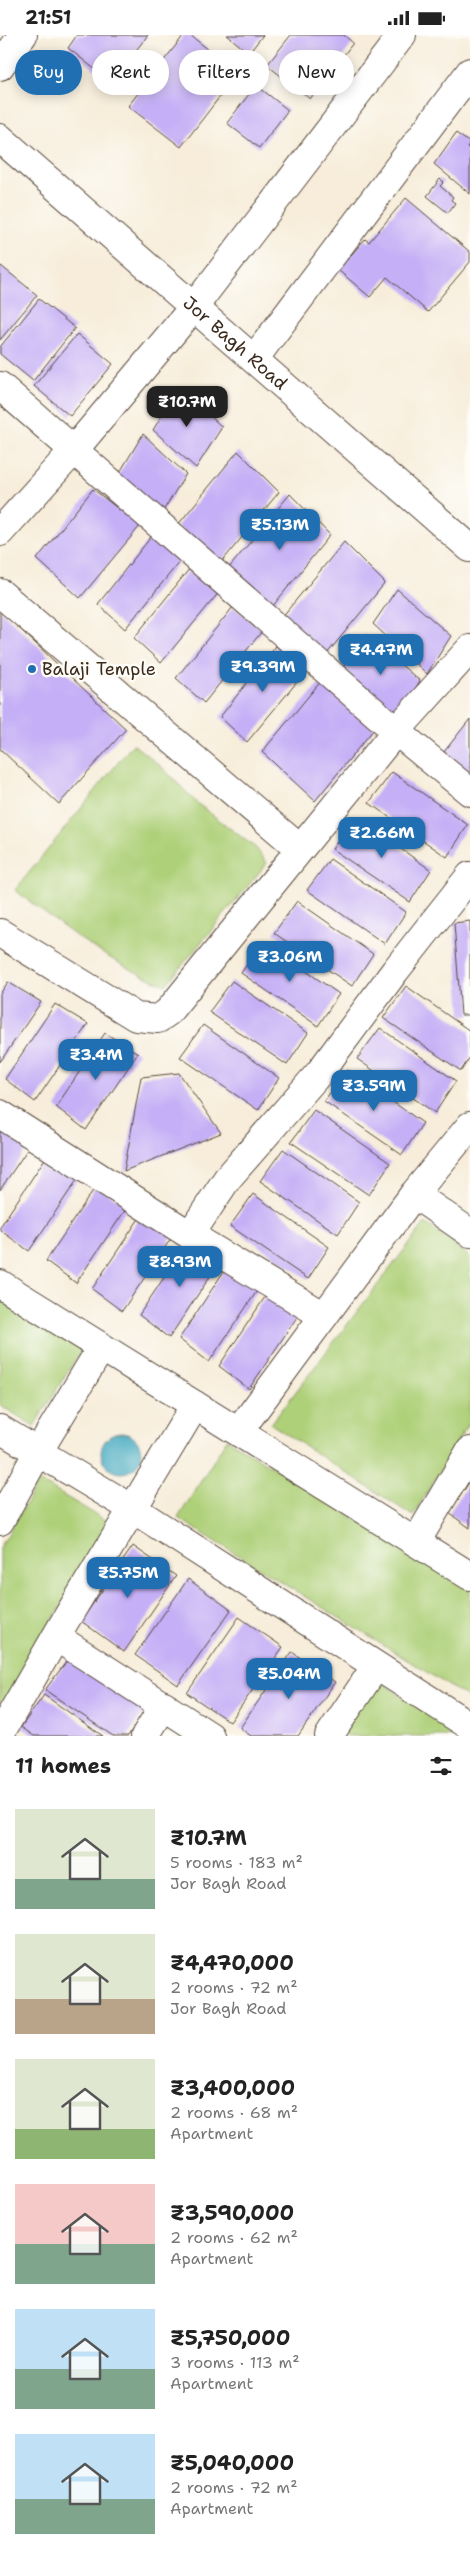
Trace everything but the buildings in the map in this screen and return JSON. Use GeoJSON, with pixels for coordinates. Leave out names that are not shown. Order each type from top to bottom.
{"type":"FeatureCollection","features":[{"type":"Feature","properties":{"kind":"street"},"geometry":{"type":"LineString","coordinates":[[0,66],[23,35]]}},
{"type":"Feature","properties":{"kind":"street"},"geometry":{"type":"LineString","coordinates":[[0,532],[74,450],[193,308],[402,35]]}},
{"type":"Feature","properties":{"kind":"street"},"geometry":{"type":"LineString","coordinates":[[254,359],[470,72]]}},
{"type":"Feature","properties":{"kind":"street","name":"Jor Bagh Road"},"geometry":{"type":"LineString","coordinates":[[0,138],[470,548]]}},
{"type":"Feature","properties":{"kind":"street"},"geometry":{"type":"LineString","coordinates":[[0,386],[396,731],[470,791]]}},
{"type":"Feature","properties":{"kind":"street"},"geometry":{"type":"LineString","coordinates":[[0,593],[299,848]]}},
{"type":"Feature","properties":{"kind":"street"},"geometry":{"type":"LineString","coordinates":[[0,933],[136,1017],[158,1019],[168,1012],[299,848],[396,731],[470,649]]}},
{"type":"Feature","properties":{"kind":"street"},"geometry":{"type":"LineString","coordinates":[[190,1235],[227,1179],[320,1072],[395,971],[470,876]]}},
{"type":"Feature","properties":{"kind":"street"},"geometry":{"type":"LineString","coordinates":[[0,1114],[190,1235],[324,1316]]}},
{"type":"Feature","properties":{"kind":"street"},"geometry":{"type":"LineString","coordinates":[[239,1431],[414,1195],[470,1126]]}},
{"type":"Feature","properties":{"kind":"street"},"geometry":{"type":"LineString","coordinates":[[414,1195],[470,1233]]}},
{"type":"Feature","properties":{"kind":"street"},"geometry":{"type":"LineString","coordinates":[[0,1284],[101,1348],[239,1431],[470,1577]]}},
{"type":"Feature","properties":{"kind":"street"},"geometry":{"type":"LineString","coordinates":[[0,1521],[38,1452],[101,1348]]}},
{"type":"Feature","properties":{"kind":"street"},"geometry":{"type":"LineString","coordinates":[[0,1734],[195,1405]]}},
{"type":"Feature","properties":{"kind":"street"},"geometry":{"type":"LineString","coordinates":[[0,1429],[133,1509],[470,1727],[465,1736]]}},
{"type":"Feature","properties":{"kind":"street"},"geometry":{"type":"LineString","coordinates":[[416,1542],[470,1451]]}},
{"type":"Feature","properties":{"kind":"street"},"geometry":{"type":"LineString","coordinates":[[56,1637],[210,1736]]}},
{"type":"Feature","properties":{"kind":"street"},"geometry":{"type":"LineString","coordinates":[[329,1736],[376,1666]]}},
{"type":"Feature","properties":{"kind":"street"},"geometry":{"type":"LineString","coordinates":[[145,1736],[164,1705]]}},
{"type":"Feature","properties":{"kind":"green space"},"geometry":{"type":"Polygon","coordinates":[[[133,744],[163,768],[198,804],[256,848],[267,863],[166,985],[146,977],[106,956],[68,931],[15,890],[133,744]]]}},
{"type":"Feature","properties":{"kind":"green space"},"geometry":{"type":"Polygon","coordinates":[[[425,1223],[470,1257],[470,1420],[413,1516],[271,1424],[425,1223]]]}},
{"type":"Feature","properties":{"kind":"green space"},"geometry":{"type":"Polygon","coordinates":[[[0,1296],[83,1347],[34,1426],[0,1405],[0,1296]]]}},
{"type":"Feature","properties":{"kind":"green space"},"geometry":{"type":"Polygon","coordinates":[[[227,1439],[470,1590],[470,1699],[178,1518],[227,1439]]]}},
{"type":"Feature","properties":{"kind":"green space"},"geometry":{"type":"Polygon","coordinates":[[[39,1481],[110,1523],[0,1709],[0,1548],[39,1481]]]}},
{"type":"Feature","properties":{"kind":"green space"},"geometry":{"type":"Polygon","coordinates":[[[377,1679],[456,1734],[455,1736],[340,1736],[377,1679]]]}},
{"type":"Feature","properties":{"kind":"water"},"geometry":{"type":"Polygon","coordinates":[[[125,1433],[132,1436],[138,1442],[141,1453],[140,1461],[132,1470],[125,1473],[117,1473],[110,1470],[102,1461],[101,1449],[104,1442],[113,1434],[125,1433]]]}},
{"type":"Feature","properties":{"kind":"place","name":"Balaji Temple"},"geometry":{"type":"Point","coordinates":[32,669]}}]}
